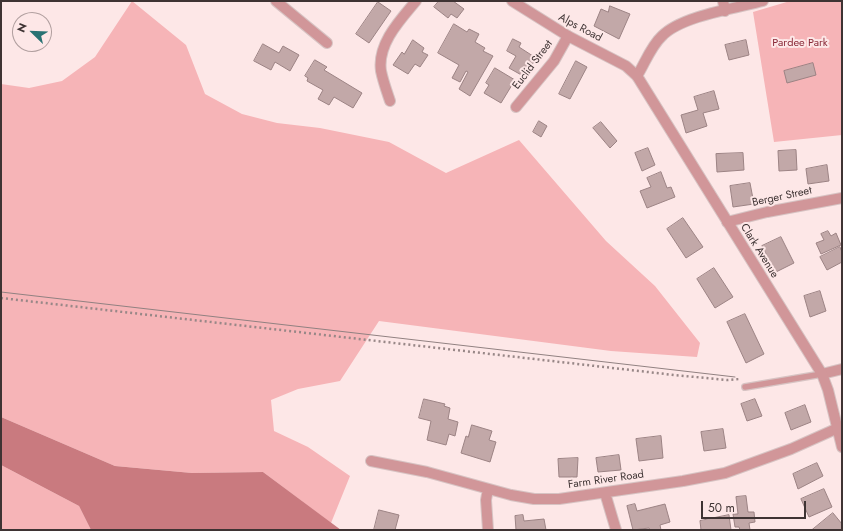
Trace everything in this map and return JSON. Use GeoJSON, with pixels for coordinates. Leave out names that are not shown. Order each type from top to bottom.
{"type":"FeatureCollection","features":[{"type":"Feature","properties":{"kind":"street"},"geometry":{"type":"LineString","coordinates":[[276,1],[327,43]]}},
{"type":"Feature","properties":{"kind":"street"},"geometry":{"type":"LineString","coordinates":[[390,101],[381,71],[381,60],[384,47],[395,26],[416,1]]}},
{"type":"Feature","properties":{"kind":"street","name":"Alps Road"},"geometry":{"type":"LineString","coordinates":[[512,1],[568,36],[626,66],[638,76]]}},
{"type":"Feature","properties":{"kind":"street"},"geometry":{"type":"LineString","coordinates":[[638,76],[661,36],[672,27],[724,6],[763,1]]}},
{"type":"Feature","properties":{"kind":"street","name":"Euclid Street"},"geometry":{"type":"LineString","coordinates":[[516,107],[554,61],[568,36]]}},
{"type":"Feature","properties":{"kind":"street","name":"Clark Avenue"},"geometry":{"type":"LineString","coordinates":[[638,76],[822,374],[828,390],[842,447]]}},
{"type":"Feature","properties":{"kind":"street","name":"Berger Street"},"geometry":{"type":"LineString","coordinates":[[727,222],[767,212],[842,198]]}},
{"type":"Feature","properties":{"kind":"street"},"geometry":{"type":"LineString","coordinates":[[822,374],[842,369]]}},
{"type":"Feature","properties":{"kind":"street","name":"Farm River Road"},"geometry":{"type":"LineString","coordinates":[[371,461],[427,472],[488,489],[534,499],[559,499],[725,473],[791,449],[838,428]]}},
{"type":"Feature","properties":{"kind":"street"},"geometry":{"type":"LineString","coordinates":[[488,489],[486,500],[488,530]]}},
{"type":"Feature","properties":{"kind":"street"},"geometry":{"type":"LineString","coordinates":[[605,493],[616,530]]}},
{"type":"Feature","properties":{"kind":"lane"},"geometry":{"type":"LineString","coordinates":[[745,387],[822,374]]}},
{"type":"Feature","properties":{"kind":"path"},"geometry":{"type":"LineString","coordinates":[[1,298],[674,375],[727,380],[744,379],[751,381],[755,385]]}},
{"type":"Feature","properties":{"kind":"green space"},"geometry":{"type":"Polygon","coordinates":[[[132,1],[186,45],[205,94],[242,114],[277,123],[320,128],[389,142],[446,173],[519,140],[606,241],[655,286],[700,343],[697,357],[611,351],[379,321],[340,381],[298,389],[271,400],[274,431],[308,447],[350,476],[331,523],[263,472],[192,473],[115,466],[1,417],[1,84],[29,88],[62,81],[95,57],[132,1]]]}},
{"type":"Feature","properties":{"kind":"green space","name":"Pardee Park"},"geometry":{"type":"Polygon","coordinates":[[[790,1],[842,1],[842,135],[774,142],[753,12],[790,1]]]}},
{"type":"Feature","properties":{"kind":"green space"},"geometry":{"type":"Polygon","coordinates":[[[1,465],[79,506],[91,530],[1,530],[1,465]]]}},
{"type":"Feature","properties":{"kind":"shaded area"},"geometry":{"type":"Polygon","coordinates":[[[1,417],[115,466],[192,473],[263,472],[341,530],[91,530],[79,506],[1,465],[1,417]]]}},
{"type":"Feature","properties":{"kind":"building"},"geometry":{"type":"Polygon","coordinates":[[[439,1],[453,1],[464,9],[457,18],[451,14],[448,18],[434,7],[439,1]]]}},
{"type":"Feature","properties":{"kind":"building"},"geometry":{"type":"Polygon","coordinates":[[[378,2],[391,11],[369,43],[356,34],[378,2]]]}},
{"type":"Feature","properties":{"kind":"building"},"geometry":{"type":"Polygon","coordinates":[[[610,6],[630,14],[619,39],[594,26],[601,9],[608,12],[610,6]]]}},
{"type":"Feature","properties":{"kind":"building"},"geometry":{"type":"Polygon","coordinates":[[[454,24],[467,32],[469,29],[479,34],[475,42],[485,48],[483,51],[493,56],[470,96],[459,89],[468,72],[466,71],[460,82],[452,78],[459,65],[438,53],[454,24]]]}},
{"type":"Feature","properties":{"kind":"building"},"geometry":{"type":"Polygon","coordinates":[[[513,39],[521,43],[519,47],[536,58],[525,77],[509,68],[516,56],[507,51],[513,39]]]}},
{"type":"Feature","properties":{"kind":"building"},"geometry":{"type":"Polygon","coordinates":[[[413,40],[424,48],[422,52],[428,55],[420,67],[415,64],[408,74],[393,65],[402,52],[404,54],[413,40]]]}},
{"type":"Feature","properties":{"kind":"building"},"geometry":{"type":"Polygon","coordinates":[[[746,40],[749,55],[729,60],[725,45],[746,40]]]}},
{"type":"Feature","properties":{"kind":"building"},"geometry":{"type":"Polygon","coordinates":[[[263,44],[279,53],[283,46],[299,55],[290,71],[275,62],[271,70],[254,61],[263,44]]]}},
{"type":"Feature","properties":{"kind":"building"},"geometry":{"type":"Polygon","coordinates":[[[315,60],[327,67],[324,70],[362,93],[353,108],[334,97],[329,105],[318,99],[323,90],[307,81],[308,78],[305,76],[315,60]]]}},
{"type":"Feature","properties":{"kind":"building"},"geometry":{"type":"Polygon","coordinates":[[[576,61],[587,67],[570,99],[559,94],[576,61]]]}},
{"type":"Feature","properties":{"kind":"building"},"geometry":{"type":"Polygon","coordinates":[[[813,63],[816,75],[787,83],[784,71],[813,63]]]}},
{"type":"Feature","properties":{"kind":"building"},"geometry":{"type":"Polygon","coordinates":[[[495,68],[515,80],[501,103],[484,93],[489,85],[486,83],[495,68]]]}},
{"type":"Feature","properties":{"kind":"building"},"geometry":{"type":"Polygon","coordinates":[[[714,91],[719,109],[703,113],[707,126],[686,133],[681,115],[698,110],[694,97],[714,91]]]}},
{"type":"Feature","properties":{"kind":"building"},"geometry":{"type":"Polygon","coordinates":[[[539,121],[547,126],[541,137],[533,132],[539,121]]]}},
{"type":"Feature","properties":{"kind":"building"},"geometry":{"type":"Polygon","coordinates":[[[601,122],[617,141],[610,148],[593,128],[601,122]]]}},
{"type":"Feature","properties":{"kind":"building"},"geometry":{"type":"Polygon","coordinates":[[[648,148],[655,165],[642,171],[635,153],[648,148]]]}},
{"type":"Feature","properties":{"kind":"building"},"geometry":{"type":"Polygon","coordinates":[[[796,150],[797,170],[779,171],[778,151],[796,150]]]}},
{"type":"Feature","properties":{"kind":"building"},"geometry":{"type":"Polygon","coordinates":[[[743,153],[744,170],[717,172],[716,154],[743,153]]]}},
{"type":"Feature","properties":{"kind":"building"},"geometry":{"type":"Polygon","coordinates":[[[827,165],[829,181],[808,184],[806,169],[827,165]]]}},
{"type":"Feature","properties":{"kind":"building"},"geometry":{"type":"Polygon","coordinates":[[[661,172],[667,188],[671,187],[675,197],[647,208],[640,191],[651,187],[647,178],[661,172]]]}},
{"type":"Feature","properties":{"kind":"building"},"geometry":{"type":"Polygon","coordinates":[[[750,183],[754,204],[733,207],[730,186],[750,183]]]}},
{"type":"Feature","properties":{"kind":"building"},"geometry":{"type":"Polygon","coordinates":[[[683,218],[703,247],[686,258],[667,229],[683,218]]]}},
{"type":"Feature","properties":{"kind":"building"},"geometry":{"type":"Polygon","coordinates":[[[828,231],[831,236],[836,233],[841,245],[821,254],[816,243],[824,240],[821,234],[828,231]]]}},
{"type":"Feature","properties":{"kind":"building"},"geometry":{"type":"Polygon","coordinates":[[[781,237],[794,263],[772,274],[765,260],[768,258],[762,246],[781,237]]]}},
{"type":"Feature","properties":{"kind":"building"},"geometry":{"type":"Polygon","coordinates":[[[840,247],[842,252],[842,262],[827,270],[820,257],[840,247]]]}},
{"type":"Feature","properties":{"kind":"building"},"geometry":{"type":"Polygon","coordinates":[[[714,268],[733,297],[715,308],[697,279],[714,268]]]}},
{"type":"Feature","properties":{"kind":"building"},"geometry":{"type":"Polygon","coordinates":[[[820,291],[826,311],[810,317],[804,296],[820,291]]]}},
{"type":"Feature","properties":{"kind":"building"},"geometry":{"type":"Polygon","coordinates":[[[745,314],[764,354],[746,363],[727,322],[745,314]]]}},
{"type":"Feature","properties":{"kind":"building"},"geometry":{"type":"Polygon","coordinates":[[[424,399],[445,404],[444,406],[450,408],[448,419],[458,422],[455,436],[449,434],[446,445],[427,440],[431,421],[419,418],[424,399]]]}},
{"type":"Feature","properties":{"kind":"building"},"geometry":{"type":"Polygon","coordinates":[[[755,399],[762,416],[747,421],[741,404],[755,399]]]}},
{"type":"Feature","properties":{"kind":"building"},"geometry":{"type":"Polygon","coordinates":[[[805,405],[811,422],[791,430],[785,413],[805,405]]]}},
{"type":"Feature","properties":{"kind":"building"},"geometry":{"type":"Polygon","coordinates":[[[472,425],[492,431],[489,440],[496,442],[490,462],[461,453],[466,436],[468,437],[472,425]]]}},
{"type":"Feature","properties":{"kind":"building"},"geometry":{"type":"Polygon","coordinates":[[[723,429],[726,448],[704,451],[701,432],[723,429]]]}},
{"type":"Feature","properties":{"kind":"building"},"geometry":{"type":"Polygon","coordinates":[[[661,436],[663,458],[639,461],[636,439],[661,436]]]}},
{"type":"Feature","properties":{"kind":"building"},"geometry":{"type":"Polygon","coordinates":[[[619,455],[621,470],[598,472],[596,458],[619,455]]]}},
{"type":"Feature","properties":{"kind":"building"},"geometry":{"type":"Polygon","coordinates":[[[578,458],[577,477],[559,477],[558,459],[578,458]]]}},
{"type":"Feature","properties":{"kind":"building"},"geometry":{"type":"Polygon","coordinates":[[[817,463],[823,476],[798,489],[793,474],[817,463]]]}},
{"type":"Feature","properties":{"kind":"building"},"geometry":{"type":"Polygon","coordinates":[[[824,489],[832,507],[809,517],[801,499],[824,489]]]}},
{"type":"Feature","properties":{"kind":"building"},"geometry":{"type":"Polygon","coordinates":[[[746,496],[748,512],[754,512],[755,522],[749,523],[750,530],[740,530],[739,527],[735,527],[733,514],[738,514],[736,497],[746,496]]]}},
{"type":"Feature","properties":{"kind":"building"},"geometry":{"type":"Polygon","coordinates":[[[635,504],[637,511],[665,504],[670,522],[660,525],[661,530],[650,530],[649,528],[633,530],[627,506],[635,504]]]}},
{"type":"Feature","properties":{"kind":"building"},"geometry":{"type":"Polygon","coordinates":[[[379,510],[399,515],[395,530],[374,530],[379,510]]]}},
{"type":"Feature","properties":{"kind":"building"},"geometry":{"type":"Polygon","coordinates":[[[833,513],[842,524],[842,530],[812,530],[833,513]]]}},
{"type":"Feature","properties":{"kind":"building"},"geometry":{"type":"Polygon","coordinates":[[[523,515],[524,521],[544,519],[546,530],[516,530],[515,516],[523,515]]]}},
{"type":"Feature","properties":{"kind":"building"},"geometry":{"type":"Polygon","coordinates":[[[729,515],[731,530],[701,530],[700,521],[729,515]]]}},
{"type":"Feature","properties":{"kind":"tram line"},"geometry":{"type":"LineString","coordinates":[[1,292],[735,377]]}}]}
